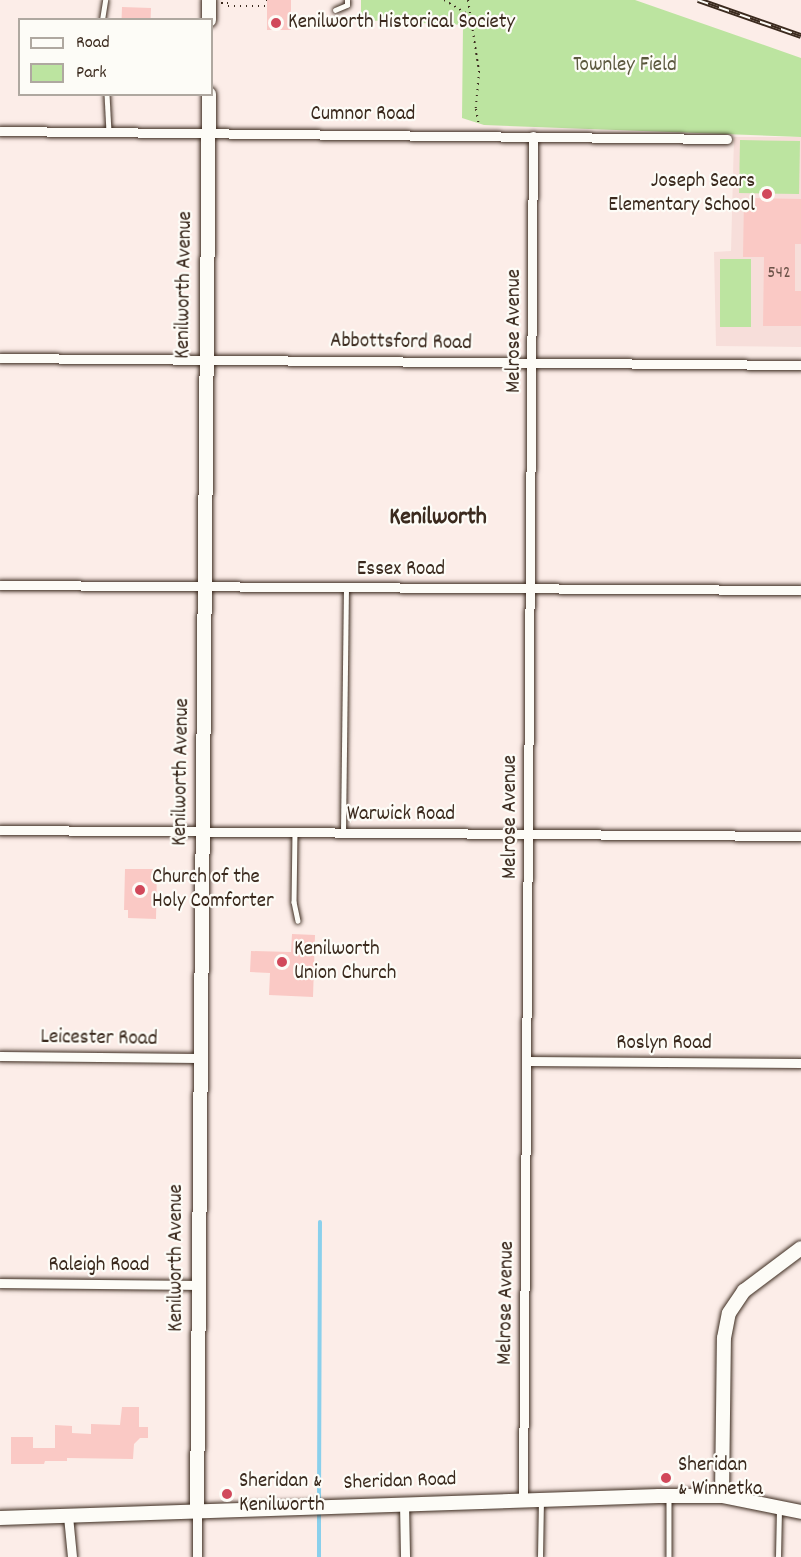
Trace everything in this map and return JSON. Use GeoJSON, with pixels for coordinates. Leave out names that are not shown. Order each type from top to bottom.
{"type":"FeatureCollection","features":[{"type":"Feature","properties":{"kind":"street"},"geometry":{"type":"LineString","coordinates":[[209,0],[209,18]]}},
{"type":"Feature","properties":{"kind":"street","name":"Kenilworth Avenue"},"geometry":{"type":"LineString","coordinates":[[197,1557],[198,1058],[209,96]]}},
{"type":"Feature","properties":{"kind":"street","name":"Cumnor Road"},"geometry":{"type":"LineString","coordinates":[[0,131],[727,139]]}},
{"type":"Feature","properties":{"kind":"street","name":"Melrose Avenue"},"geometry":{"type":"LineString","coordinates":[[523,1498],[533,136]]}},
{"type":"Feature","properties":{"kind":"street","name":"Abbottsford Road"},"geometry":{"type":"LineString","coordinates":[[0,358],[801,365]]}},
{"type":"Feature","properties":{"kind":"street","name":"Essex Road"},"geometry":{"type":"LineString","coordinates":[[0,585],[801,591]]}},
{"type":"Feature","properties":{"kind":"street","name":"Warwick Road"},"geometry":{"type":"LineString","coordinates":[[0,830],[801,836]]}},
{"type":"Feature","properties":{"kind":"street","name":"Leicester Road"},"geometry":{"type":"LineString","coordinates":[[0,1056],[198,1058]]}},
{"type":"Feature","properties":{"kind":"street","name":"Roslyn Road"},"geometry":{"type":"LineString","coordinates":[[527,1061],[801,1063]]}},
{"type":"Feature","properties":{"kind":"street"},"geometry":{"type":"LineString","coordinates":[[722,1496],[724,1338],[729,1313],[744,1291],[801,1248]]}},
{"type":"Feature","properties":{"kind":"street","name":"Raleigh Road"},"geometry":{"type":"LineString","coordinates":[[0,1283],[198,1285]]}},
{"type":"Feature","properties":{"kind":"street","name":"Sheridan Road"},"geometry":{"type":"LineString","coordinates":[[0,1518],[523,1498],[668,1496],[722,1496],[801,1512]]}},
{"type":"Feature","properties":{"kind":"street"},"geometry":{"type":"LineString","coordinates":[[404,1503],[405,1557]]}},
{"type":"Feature","properties":{"kind":"street"},"geometry":{"type":"LineString","coordinates":[[68,1516],[72,1557]]}},
{"type":"Feature","properties":{"kind":"lane"},"geometry":{"type":"LineString","coordinates":[[102,18],[105,0]]}},
{"type":"Feature","properties":{"kind":"lane"},"geometry":{"type":"LineString","coordinates":[[335,10],[347,5],[346,0]]}},
{"type":"Feature","properties":{"kind":"lane"},"geometry":{"type":"LineString","coordinates":[[107,96],[109,132]]}},
{"type":"Feature","properties":{"kind":"lane"},"geometry":{"type":"LineString","coordinates":[[343,832],[346,588]]}},
{"type":"Feature","properties":{"kind":"lane"},"geometry":{"type":"LineString","coordinates":[[295,832],[294,902],[298,921]]}},
{"type":"Feature","properties":{"kind":"lane"},"geometry":{"type":"LineString","coordinates":[[668,1496],[669,1557]]}},
{"type":"Feature","properties":{"kind":"lane"},"geometry":{"type":"LineString","coordinates":[[540,1557],[541,1498]]}},
{"type":"Feature","properties":{"kind":"lane"},"geometry":{"type":"LineString","coordinates":[[778,1557],[780,1508]]}},
{"type":"Feature","properties":{"kind":"path"},"geometry":{"type":"LineString","coordinates":[[444,0],[468,15]]}},
{"type":"Feature","properties":{"kind":"path"},"geometry":{"type":"LineString","coordinates":[[468,0],[468,15],[478,65],[476,109],[480,135]]}},
{"type":"Feature","properties":{"kind":"path"},"geometry":{"type":"LineString","coordinates":[[228,6],[267,6]]}},
{"type":"Feature","properties":{"kind":"shaded area","name":"Joseph Sears Elementary School"},"geometry":{"type":"Polygon","coordinates":[[[734,137],[801,137],[801,347],[716,346],[714,252],[731,251],[734,137]]]}},
{"type":"Feature","properties":{"kind":"green space","name":"Townley Field"},"geometry":{"type":"Polygon","coordinates":[[[361,0],[635,0],[801,58],[801,137],[484,125],[462,118],[463,25],[361,20],[361,0]]]}},
{"type":"Feature","properties":{"kind":"green space"},"geometry":{"type":"Polygon","coordinates":[[[740,140],[800,141],[799,194],[739,193],[740,140]]]}},
{"type":"Feature","properties":{"kind":"green space"},"geometry":{"type":"Polygon","coordinates":[[[720,259],[751,259],[751,327],[720,327],[720,259]]]}},
{"type":"Feature","properties":{"kind":"building"},"geometry":{"type":"Polygon","coordinates":[[[267,0],[291,0],[291,30],[267,30],[267,0]]]}},
{"type":"Feature","properties":{"kind":"building"},"geometry":{"type":"Polygon","coordinates":[[[122,7],[151,8],[151,18],[122,18],[122,7]]]}},
{"type":"Feature","properties":{"kind":"building"},"geometry":{"type":"Polygon","coordinates":[[[744,198],[801,199],[801,244],[795,244],[795,291],[801,291],[801,326],[763,326],[764,257],[743,257],[744,198]]]}},
{"type":"Feature","properties":{"kind":"building","name":"Church of the Holy Comforter"},"geometry":{"type":"Polygon","coordinates":[[[125,869],[157,869],[156,919],[128,918],[128,910],[124,910],[125,869]]]}},
{"type":"Feature","properties":{"kind":"building","name":"Kenilworth Union Church"},"geometry":{"type":"Polygon","coordinates":[[[292,934],[315,935],[313,997],[269,995],[270,973],[250,972],[251,951],[291,952],[292,934]]]}},
{"type":"Feature","properties":{"kind":"building"},"geometry":{"type":"Polygon","coordinates":[[[122,1407],[139,1407],[139,1427],[148,1427],[148,1438],[140,1438],[134,1444],[133,1459],[67,1458],[67,1461],[45,1461],[44,1464],[11,1464],[11,1437],[33,1437],[33,1448],[55,1448],[55,1425],[72,1426],[72,1433],[91,1434],[91,1424],[120,1425],[122,1407]]]}},
{"type":"Feature","properties":{"kind":"waterway"},"geometry":{"type":"LineString","coordinates":[[319,1503],[320,1222]]}},
{"type":"Feature","properties":{"kind":"waterway"},"geometry":{"type":"LineString","coordinates":[[319,1510],[319,1557]]}},
{"type":"Feature","properties":{"kind":"railway"},"geometry":{"type":"LineString","coordinates":[[698,0],[801,36]]}},
{"type":"Feature","properties":{"kind":"place","name":"Kenilworth Historical Society"},"geometry":{"type":"Point","coordinates":[276,23]}},
{"type":"Feature","properties":{"kind":"place","name":"Joseph Sears Elementary School"},"geometry":{"type":"Point","coordinates":[767,194]}},
{"type":"Feature","properties":{"kind":"place","name":"Church of the Holy Comforter"},"geometry":{"type":"Point","coordinates":[140,890]}},
{"type":"Feature","properties":{"kind":"place","name":"Kenilworth Union Church"},"geometry":{"type":"Point","coordinates":[282,962]}},
{"type":"Feature","properties":{"kind":"place","name":"Sheridan & Winnetka"},"geometry":{"type":"Point","coordinates":[666,1478]}},
{"type":"Feature","properties":{"kind":"place","name":"Sheridan & Kenilworth"},"geometry":{"type":"Point","coordinates":[227,1494]}},
{"type":"Feature","properties":{"kind":"district","name":"Kenilworth"},"geometry":{"type":"Point","coordinates":[438,519]}}]}
